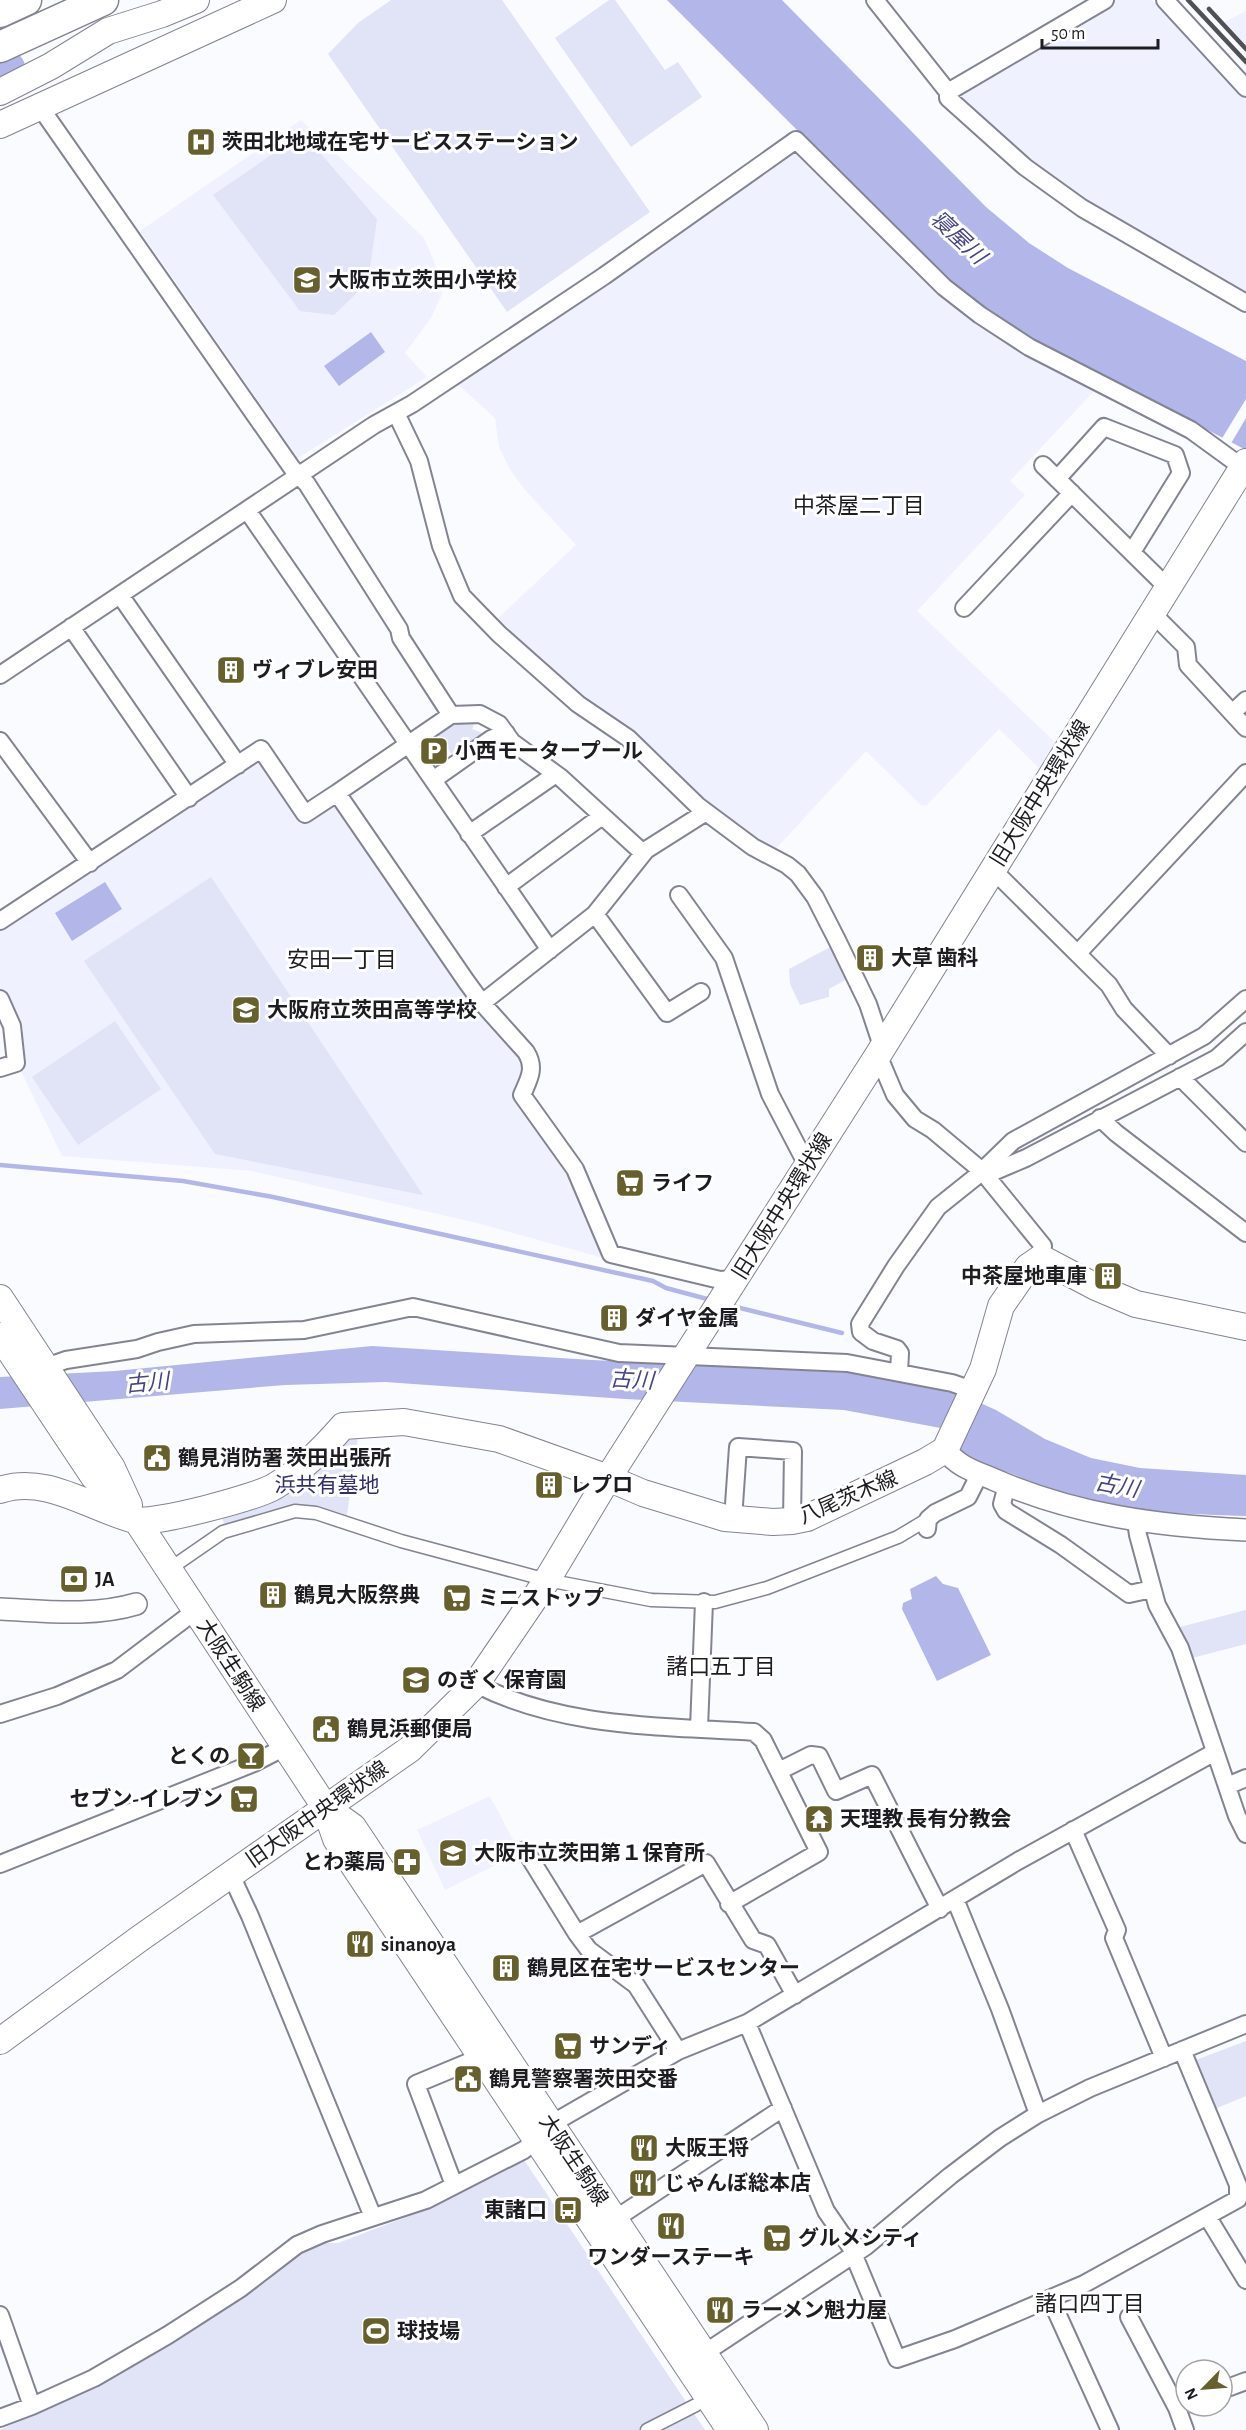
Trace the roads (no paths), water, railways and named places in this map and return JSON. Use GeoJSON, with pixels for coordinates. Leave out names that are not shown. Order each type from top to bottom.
{"type":"FeatureCollection","features":[{"type":"Feature","properties":{"kind":"highway"},"geometry":{"type":"LineString","coordinates":[[0,12],[26,0]]}},
{"type":"Feature","properties":{"kind":"highway"},"geometry":{"type":"LineString","coordinates":[[0,47],[103,0]]}},
{"type":"Feature","properties":{"kind":"main road"},"geometry":{"type":"LineString","coordinates":[[0,79],[174,0]]}},
{"type":"Feature","properties":{"kind":"main road"},"geometry":{"type":"LineString","coordinates":[[0,92],[51,66],[108,31],[162,14],[196,0]]}},
{"type":"Feature","properties":{"kind":"main road"},"geometry":{"type":"LineString","coordinates":[[0,125],[273,0]]}},
{"type":"Feature","properties":{"kind":"main road","name":"旧大阪中央環状線"},"geometry":{"type":"LineString","coordinates":[[0,2041],[410,1749],[476,1684],[547,1580],[608,1478],[880,1051],[1245,467]]}},
{"type":"Feature","properties":{"kind":"main road"},"geometry":{"type":"LineString","coordinates":[[948,1442],[983,1369],[1000,1306],[1028,1267],[1041,1257],[1096,1287],[1136,1304],[1246,1327]]}},
{"type":"Feature","properties":{"kind":"main road","name":"大阪生駒線"},"geometry":{"type":"LineString","coordinates":[[0,1298],[34,1368],[66,1417],[94,1477],[137,1521],[325,1808],[336,1839],[481,2057],[615,2219],[695,2359],[730,2430]]}},
{"type":"Feature","properties":{"kind":"main road","name":"大阪生駒線"},"geometry":{"type":"LineString","coordinates":[[0,1336],[34,1368]]}},
{"type":"Feature","properties":{"kind":"main road","name":"八尾茨木線"},"geometry":{"type":"LineString","coordinates":[[0,1490],[41,1486],[137,1521],[176,1517],[273,1488],[311,1462],[343,1426],[404,1422],[499,1439],[674,1503],[733,1519],[792,1521],[807,1518],[860,1495],[925,1462],[948,1442]]}},
{"type":"Feature","properties":{"kind":"main road","name":"大阪生駒線"},"geometry":{"type":"LineString","coordinates":[[325,1808],[353,1827],[544,2133],[577,2203],[695,2359],[755,2430]]}},
{"type":"Feature","properties":{"kind":"street"},"geometry":{"type":"LineString","coordinates":[[875,0],[948,92],[948,98],[1024,166],[1082,208],[1246,303]]}},
{"type":"Feature","properties":{"kind":"street"},"geometry":{"type":"LineString","coordinates":[[948,92],[1105,0]]}},
{"type":"Feature","properties":{"kind":"street"},"geometry":{"type":"LineString","coordinates":[[1165,0],[1246,88]]}},
{"type":"Feature","properties":{"kind":"street"},"geometry":{"type":"LineString","coordinates":[[40,107],[298,476],[307,484],[451,715]]}},
{"type":"Feature","properties":{"kind":"street"},"geometry":{"type":"LineString","coordinates":[[0,675],[374,425],[396,413],[604,276],[796,140],[944,286],[980,315],[1029,347],[1191,430],[1245,467]]}},
{"type":"Feature","properties":{"kind":"street"},"geometry":{"type":"LineString","coordinates":[[396,413],[420,461],[441,546],[462,596],[499,634],[578,704],[628,738],[706,812],[761,852],[787,865],[803,880],[821,908],[868,1004],[880,1051],[895,1095],[915,1119],[933,1130],[984,1173],[1043,1246],[1041,1257]]}},
{"type":"Feature","properties":{"kind":"street"},"geometry":{"type":"LineString","coordinates":[[1057,479],[1104,427],[1175,455],[1181,473],[1132,552]]}},
{"type":"Feature","properties":{"kind":"street"},"geometry":{"type":"LineString","coordinates":[[1042,465],[1168,588]]}},
{"type":"Feature","properties":{"kind":"street"},"geometry":{"type":"LineString","coordinates":[[964,608],[1072,493]]}},
{"type":"Feature","properties":{"kind":"street"},"geometry":{"type":"LineString","coordinates":[[247,510],[550,950]]}},
{"type":"Feature","properties":{"kind":"street"},"geometry":{"type":"LineString","coordinates":[[120,595],[238,765]]}},
{"type":"Feature","properties":{"kind":"street"},"geometry":{"type":"LineString","coordinates":[[1152,613],[1186,647],[1188,665],[1246,728]]}},
{"type":"Feature","properties":{"kind":"street"},"geometry":{"type":"LineString","coordinates":[[71,627],[189,798]]}},
{"type":"Feature","properties":{"kind":"street"},"geometry":{"type":"LineString","coordinates":[[1232,713],[1246,700]]}},
{"type":"Feature","properties":{"kind":"street"},"geometry":{"type":"LineString","coordinates":[[0,921],[261,749],[305,814],[451,715],[480,714],[499,724],[512,742],[556,774],[643,853]]}},
{"type":"Feature","properties":{"kind":"street"},"geometry":{"type":"LineString","coordinates":[[433,780],[494,737],[506,733]]}},
{"type":"Feature","properties":{"kind":"street"},"geometry":{"type":"LineString","coordinates":[[0,741],[90,863]]}},
{"type":"Feature","properties":{"kind":"street"},"geometry":{"type":"LineString","coordinates":[[1078,953],[1246,773]]}},
{"type":"Feature","properties":{"kind":"street"},"geometry":{"type":"LineString","coordinates":[[470,834],[556,774]]}},
{"type":"Feature","properties":{"kind":"street"},"geometry":{"type":"LineString","coordinates":[[337,794],[482,1003],[529,1056],[532,1072],[522,1095],[575,1169],[611,1254],[733,1283]]}},
{"type":"Feature","properties":{"kind":"street"},"geometry":{"type":"LineString","coordinates":[[482,1003],[595,914],[651,846],[706,812]]}},
{"type":"Feature","properties":{"kind":"street"},"geometry":{"type":"LineString","coordinates":[[506,887],[602,816]]}},
{"type":"Feature","properties":{"kind":"street"},"geometry":{"type":"LineString","coordinates":[[993,870],[1109,985],[1124,1009],[1169,1056]]}},
{"type":"Feature","properties":{"kind":"street"},"geometry":{"type":"LineString","coordinates":[[679,895],[724,958],[770,1094],[807,1165]]}},
{"type":"Feature","properties":{"kind":"street"},"geometry":{"type":"LineString","coordinates":[[595,914],[667,1013],[701,992]]}},
{"type":"Feature","properties":{"kind":"street"},"geometry":{"type":"LineString","coordinates":[[0,999],[12,1026],[16,1062],[0,1068]]}},
{"type":"Feature","properties":{"kind":"street"},"geometry":{"type":"LineString","coordinates":[[1008,1157],[1032,1129],[1169,1056],[1218,1026],[1246,999]]}},
{"type":"Feature","properties":{"kind":"street"},"geometry":{"type":"LineString","coordinates":[[899,1372],[900,1353],[897,1349],[868,1339],[861,1332],[860,1324],[924,1224],[941,1204],[1008,1157],[1100,1118],[1221,1056],[1243,1042],[1218,1026]]}},
{"type":"Feature","properties":{"kind":"street"},"geometry":{"type":"LineString","coordinates":[[1180,1077],[1246,1143]]}},
{"type":"Feature","properties":{"kind":"street"},"geometry":{"type":"LineString","coordinates":[[1100,1118],[1116,1133],[1246,1233]]}},
{"type":"Feature","properties":{"kind":"street"},"geometry":{"type":"LineString","coordinates":[[34,1368],[66,1360],[138,1349],[158,1341],[194,1334],[304,1330],[413,1307],[597,1350],[685,1359],[838,1362],[952,1383],[971,1392]]}},
{"type":"Feature","properties":{"kind":"street"},"geometry":{"type":"LineString","coordinates":[[948,1442],[958,1464],[1007,1485],[1076,1508],[1175,1527],[1246,1530]]}},
{"type":"Feature","properties":{"kind":"street"},"geometry":{"type":"LineString","coordinates":[[733,1519],[738,1447],[793,1451],[792,1521]]}},
{"type":"Feature","properties":{"kind":"street"},"geometry":{"type":"LineString","coordinates":[[168,1570],[223,1532],[295,1512],[316,1512],[401,1541],[547,1580],[651,1600],[714,1602],[767,1588],[928,1524],[935,1513],[968,1497],[980,1473]]}},
{"type":"Feature","properties":{"kind":"street"},"geometry":{"type":"LineString","coordinates":[[1007,1485],[1002,1504],[1006,1511],[1061,1545],[1129,1594],[1152,1589]]}},
{"type":"Feature","properties":{"kind":"street"},"geometry":{"type":"LineString","coordinates":[[1136,1521],[1152,1589],[1163,1619],[1180,1648],[1227,1786],[1246,1834]]}},
{"type":"Feature","properties":{"kind":"street"},"geometry":{"type":"LineString","coordinates":[[699,1728],[704,1602]]}},
{"type":"Feature","properties":{"kind":"street"},"geometry":{"type":"LineString","coordinates":[[0,1609],[78,1612],[136,1604]]}},
{"type":"Feature","properties":{"kind":"street"},"geometry":{"type":"LineString","coordinates":[[0,1714],[57,1696],[117,1670],[195,1611]]}},
{"type":"Feature","properties":{"kind":"street"},"geometry":{"type":"LineString","coordinates":[[476,1684],[523,1705],[581,1719],[754,1732],[763,1740],[819,1852],[729,1904]]}},
{"type":"Feature","properties":{"kind":"street"},"geometry":{"type":"LineString","coordinates":[[0,1864],[255,1763],[285,1746]]}},
{"type":"Feature","properties":{"kind":"street"},"geometry":{"type":"LineString","coordinates":[[0,2418],[94,2378],[168,2335],[241,2288],[297,2245],[426,2200],[524,2150],[560,2119],[678,2050],[747,2023],[1073,1830],[1215,1752]]}},
{"type":"Feature","properties":{"kind":"street"},"geometry":{"type":"LineString","coordinates":[[779,1771],[811,1755],[819,1756],[836,1791],[872,1775],[940,1909]]}},
{"type":"Feature","properties":{"kind":"street"},"geometry":{"type":"LineString","coordinates":[[1227,1786],[1246,1778]]}},
{"type":"Feature","properties":{"kind":"street"},"geometry":{"type":"LineString","coordinates":[[1073,1830],[1117,1930],[1114,1938],[1164,2058]]}},
{"type":"Feature","properties":{"kind":"street"},"geometry":{"type":"LineString","coordinates":[[525,1850],[589,1950],[636,1985],[678,2050]]}},
{"type":"Feature","properties":{"kind":"street"},"geometry":{"type":"LineString","coordinates":[[577,1934],[706,1863],[753,1940],[767,1945],[795,1995]]}},
{"type":"Feature","properties":{"kind":"street"},"geometry":{"type":"LineString","coordinates":[[231,1875],[255,1927],[373,2217]]}},
{"type":"Feature","properties":{"kind":"street"},"geometry":{"type":"LineString","coordinates":[[955,1899],[1000,2009],[1038,2114]]}},
{"type":"Feature","properties":{"kind":"street"},"geometry":{"type":"LineString","coordinates":[[747,2023],[826,2211],[850,2246],[897,2359],[1051,2300],[1238,2199],[1238,2185],[1182,2050]]}},
{"type":"Feature","properties":{"kind":"street"},"geometry":{"type":"LineString","coordinates":[[695,2359],[854,2255],[980,2153],[1038,2114],[1081,2092],[1246,2024]]}},
{"type":"Feature","properties":{"kind":"street"},"geometry":{"type":"LineString","coordinates":[[454,2185],[416,2084],[481,2057]]}},
{"type":"Feature","properties":{"kind":"street"},"geometry":{"type":"LineString","coordinates":[[615,2219],[783,2108]]}},
{"type":"Feature","properties":{"kind":"street"},"geometry":{"type":"LineString","coordinates":[[1207,2216],[1245,2275]]}},
{"type":"Feature","properties":{"kind":"street"},"geometry":{"type":"LineString","coordinates":[[1051,2300],[1110,2430]]}},
{"type":"Feature","properties":{"kind":"street"},"geometry":{"type":"LineString","coordinates":[[0,2316],[32,2406]]}},
{"type":"Feature","properties":{"kind":"street"},"geometry":{"type":"LineString","coordinates":[[1129,2317],[1174,2394]]}},
{"type":"Feature","properties":{"kind":"street"},"geometry":{"type":"LineString","coordinates":[[647,2430],[696,2405]]}},
{"type":"Feature","properties":{"kind":"water","name":"寝屋川"},"geometry":{"type":"Polygon","coordinates":[[[667,0],[782,0],[986,207],[1029,243],[1068,268],[1246,361],[1246,450],[1023,334],[985,310],[942,275],[667,0]]]}},
{"type":"Feature","properties":{"kind":"water"},"geometry":{"type":"Polygon","coordinates":[[[371,332],[385,352],[339,386],[324,366],[371,332]]]}},
{"type":"Feature","properties":{"kind":"water"},"geometry":{"type":"Polygon","coordinates":[[[105,882],[122,909],[72,941],[55,913],[105,882]]]}},
{"type":"Feature","properties":{"kind":"water","name":"古川"},"geometry":{"type":"Polygon","coordinates":[[[372,1346],[853,1373],[938,1389],[996,1410],[1045,1439],[1091,1458],[1140,1468],[1246,1475],[1246,1516],[1142,1510],[1081,1499],[1007,1472],[1005,1474],[962,1455],[963,1453],[946,1429],[844,1410],[625,1399],[385,1382],[285,1385],[0,1409],[0,1377],[115,1371],[372,1346]]]}},
{"type":"Feature","properties":{"kind":"water"},"geometry":{"type":"Polygon","coordinates":[[[936,1576],[943,1584],[958,1588],[991,1655],[937,1681],[902,1609],[903,1603],[912,1599],[910,1589],[936,1576]]]}},
{"type":"Feature","properties":{"kind":"waterway"},"geometry":{"type":"LineString","coordinates":[[0,53],[11,67]]}},
{"type":"Feature","properties":{"kind":"waterway"},"geometry":{"type":"LineString","coordinates":[[0,1165],[183,1181],[273,1197],[653,1281],[666,1288],[711,1300]]}},
{"type":"Feature","properties":{"kind":"waterway"},"geometry":{"type":"LineString","coordinates":[[728,1305],[842,1333]]}},
{"type":"Feature","properties":{"kind":"railway"},"geometry":{"type":"LineString","coordinates":[[1188,0],[1246,62]]}},
{"type":"Feature","properties":{"kind":"railway"},"geometry":{"type":"LineString","coordinates":[[1209,9],[1246,49]]}},
{"type":"Feature","properties":{"kind":"place","name":"茨田北地域在宅サービスステーション"},"geometry":{"type":"Point","coordinates":[201,142]}},
{"type":"Feature","properties":{"kind":"place","name":"大阪市立茨田小学校"},"geometry":{"type":"Point","coordinates":[307,280]}},
{"type":"Feature","properties":{"kind":"place","name":"ヴィブレ安田"},"geometry":{"type":"Point","coordinates":[231,670]}},
{"type":"Feature","properties":{"kind":"place","name":"小西モータープール"},"geometry":{"type":"Point","coordinates":[434,751]}},
{"type":"Feature","properties":{"kind":"place","name":"大草 歯科"},"geometry":{"type":"Point","coordinates":[870,958]}},
{"type":"Feature","properties":{"kind":"place","name":"大阪府立茨田高等学校"},"geometry":{"type":"Point","coordinates":[246,1010]}},
{"type":"Feature","properties":{"kind":"place","name":"ライフ"},"geometry":{"type":"Point","coordinates":[630,1183]}},
{"type":"Feature","properties":{"kind":"place","name":"中茶屋地車庫"},"geometry":{"type":"Point","coordinates":[1108,1276]}},
{"type":"Feature","properties":{"kind":"place","name":"ダイヤ金属"},"geometry":{"type":"Point","coordinates":[614,1318]}},
{"type":"Feature","properties":{"kind":"place","name":"鶴見消防署 茨田出張所"},"geometry":{"type":"Point","coordinates":[157,1458]}},
{"type":"Feature","properties":{"kind":"place","name":"レプロ"},"geometry":{"type":"Point","coordinates":[549,1485]}},
{"type":"Feature","properties":{"kind":"place","name":"JA"},"geometry":{"type":"Point","coordinates":[74,1579]}},
{"type":"Feature","properties":{"kind":"place","name":"鶴見大阪祭典"},"geometry":{"type":"Point","coordinates":[273,1595]}},
{"type":"Feature","properties":{"kind":"place","name":"ミニストップ"},"geometry":{"type":"Point","coordinates":[457,1598]}},
{"type":"Feature","properties":{"kind":"place","name":"のぎく 保育園"},"geometry":{"type":"Point","coordinates":[416,1680]}},
{"type":"Feature","properties":{"kind":"place","name":"鶴見浜郵便局"},"geometry":{"type":"Point","coordinates":[326,1729]}},
{"type":"Feature","properties":{"kind":"place","name":"とくの"},"geometry":{"type":"Point","coordinates":[251,1756]}},
{"type":"Feature","properties":{"kind":"place","name":"セブン-イレブン"},"geometry":{"type":"Point","coordinates":[244,1799]}},
{"type":"Feature","properties":{"kind":"place","name":"天理教 長有分教会"},"geometry":{"type":"Point","coordinates":[819,1819]}},
{"type":"Feature","properties":{"kind":"place","name":"大阪市立茨田第１保育所"},"geometry":{"type":"Point","coordinates":[453,1853]}},
{"type":"Feature","properties":{"kind":"place","name":"とわ薬局"},"geometry":{"type":"Point","coordinates":[407,1862]}},
{"type":"Feature","properties":{"kind":"place","name":"sinanoya"},"geometry":{"type":"Point","coordinates":[360,1944]}},
{"type":"Feature","properties":{"kind":"place","name":"鶴見区在宅サービスセンター"},"geometry":{"type":"Point","coordinates":[506,1968]}},
{"type":"Feature","properties":{"kind":"place","name":"サンディ"},"geometry":{"type":"Point","coordinates":[568,2046]}},
{"type":"Feature","properties":{"kind":"place","name":"鶴見警察署茨田交番"},"geometry":{"type":"Point","coordinates":[468,2079]}},
{"type":"Feature","properties":{"kind":"place","name":"大阪王将"},"geometry":{"type":"Point","coordinates":[644,2148]}},
{"type":"Feature","properties":{"kind":"place","name":"じゃんぼ総本店"},"geometry":{"type":"Point","coordinates":[643,2183]}},
{"type":"Feature","properties":{"kind":"place","name":"東諸口"},"geometry":{"type":"Point","coordinates":[568,2210]}},
{"type":"Feature","properties":{"kind":"place","name":"ワンダーステーキ"},"geometry":{"type":"Point","coordinates":[671,2226]}},
{"type":"Feature","properties":{"kind":"place","name":"グルメシティ"},"geometry":{"type":"Point","coordinates":[777,2238]}},
{"type":"Feature","properties":{"kind":"place","name":"ラーメン魁力屋"},"geometry":{"type":"Point","coordinates":[720,2310]}},
{"type":"Feature","properties":{"kind":"place","name":"球技場"},"geometry":{"type":"Point","coordinates":[376,2331]}},
{"type":"Feature","properties":{"kind":"district","name":"中茶屋二丁目"},"geometry":{"type":"Point","coordinates":[859,505]}},
{"type":"Feature","properties":{"kind":"district","name":"安田一丁目"},"geometry":{"type":"Point","coordinates":[342,959]}},
{"type":"Feature","properties":{"kind":"district","name":"諸口五丁目"},"geometry":{"type":"Point","coordinates":[721,1666]}},
{"type":"Feature","properties":{"kind":"district","name":"諸口四丁目"},"geometry":{"type":"Point","coordinates":[1090,2303]}},
{"type":"Feature","properties":{"kind":"park label","name":"浜共有墓地"},"geometry":{"type":"Point","coordinates":[327,1485]}}]}
